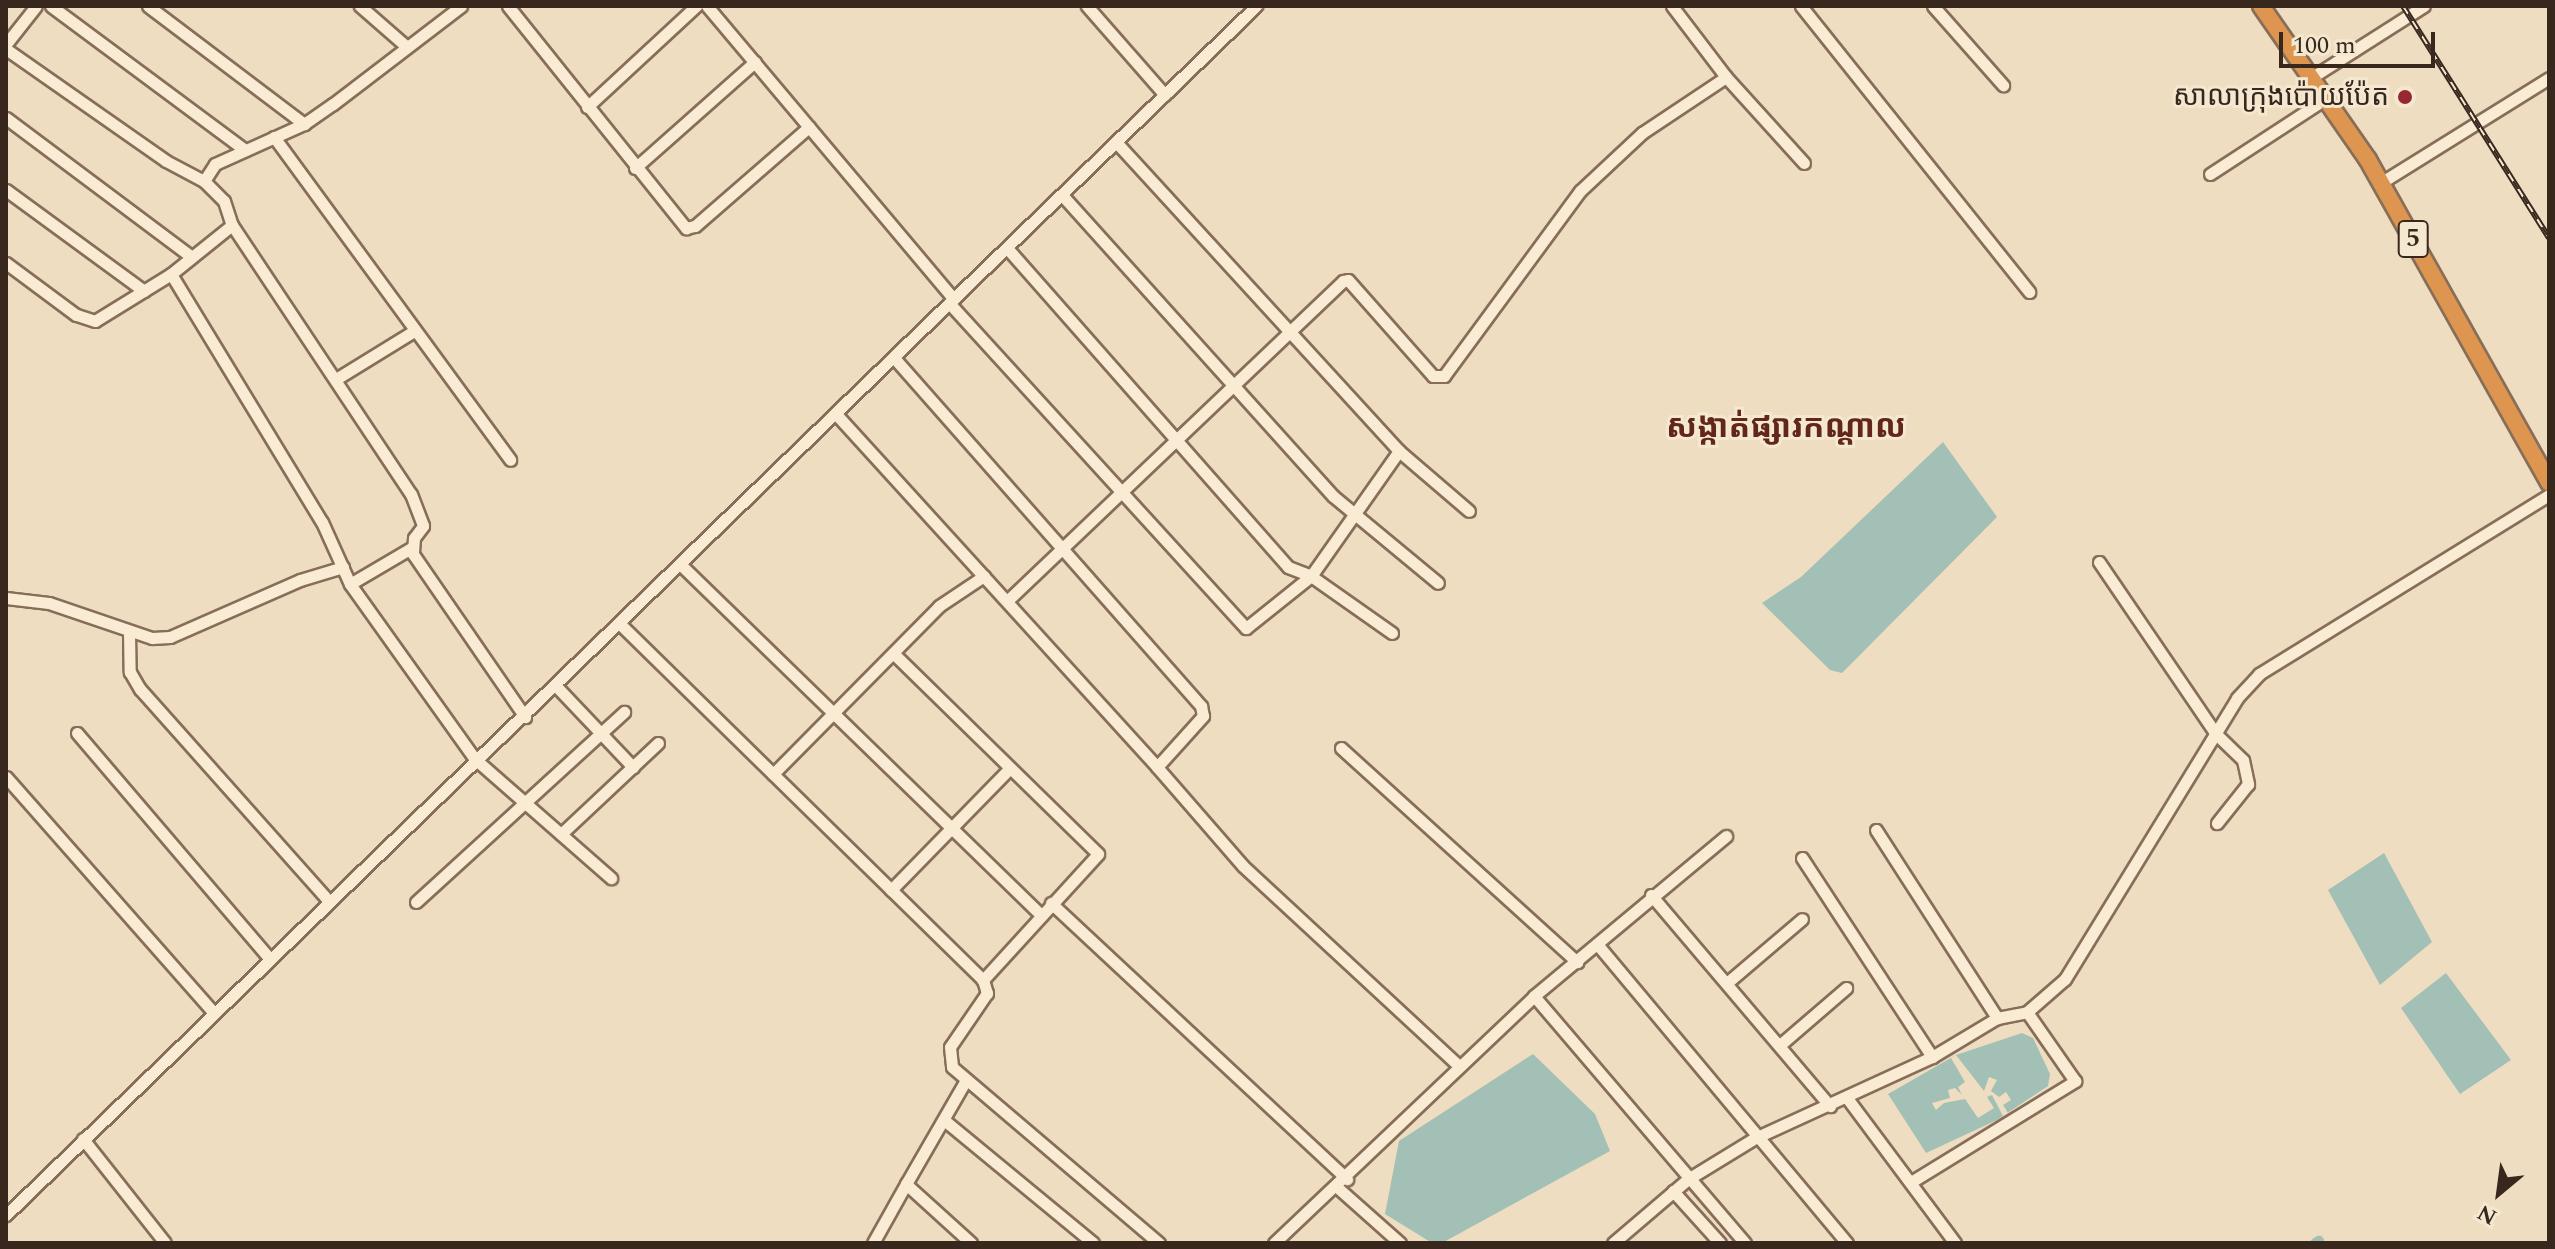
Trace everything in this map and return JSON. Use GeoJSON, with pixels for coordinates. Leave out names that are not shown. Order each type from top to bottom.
{"type":"FeatureCollection","features":[{"type":"Feature","properties":{"kind":"highway","name":"5"},"geometry":{"type":"LineString","coordinates":[[2261,6],[2314,76],[2382,182],[2549,483]]}},
{"type":"Feature","properties":{"kind":"street"},"geometry":{"type":"LineString","coordinates":[[36,6],[6,46],[166,161],[204,181],[224,201],[232,225],[336,379],[422,517],[411,548],[350,584]]}},
{"type":"Feature","properties":{"kind":"street"},"geometry":{"type":"LineString","coordinates":[[51,6],[245,150]]}},
{"type":"Feature","properties":{"kind":"street"},"geometry":{"type":"LineString","coordinates":[[148,6],[304,124]]}},
{"type":"Feature","properties":{"kind":"street"},"geometry":{"type":"LineString","coordinates":[[360,6],[407,47]]}},
{"type":"Feature","properties":{"kind":"street"},"geometry":{"type":"LineString","coordinates":[[204,181],[215,164],[304,124],[461,6]]}},
{"type":"Feature","properties":{"kind":"street"},"geometry":{"type":"LineString","coordinates":[[508,6],[678,222],[686,228],[695,226],[809,127]]}},
{"type":"Feature","properties":{"kind":"street"},"geometry":{"type":"LineString","coordinates":[[587,107],[696,6]]}},
{"type":"Feature","properties":{"kind":"street"},"geometry":{"type":"LineString","coordinates":[[707,6],[952,302],[1121,493],[1246,628],[1311,576],[1399,451]]}},
{"type":"Feature","properties":{"kind":"street"},"geometry":{"type":"LineString","coordinates":[[1087,6],[1165,95]]}},
{"type":"Feature","properties":{"kind":"street"},"geometry":{"type":"LineString","coordinates":[[6,1215],[475,759],[525,717],[1256,6]]}},
{"type":"Feature","properties":{"kind":"street"},"geometry":{"type":"LineString","coordinates":[[1672,6],[1726,77],[1804,163]]}},
{"type":"Feature","properties":{"kind":"street"},"geometry":{"type":"LineString","coordinates":[[1801,6],[2029,292]]}},
{"type":"Feature","properties":{"kind":"street"},"geometry":{"type":"LineString","coordinates":[[1933,6],[2003,85]]}},
{"type":"Feature","properties":{"kind":"street"},"geometry":{"type":"LineString","coordinates":[[2314,76],[2424,6]]}},
{"type":"Feature","properties":{"kind":"street"},"geometry":{"type":"LineString","coordinates":[[635,168],[755,62]]}},
{"type":"Feature","properties":{"kind":"street"},"geometry":{"type":"LineString","coordinates":[[1007,601],[1348,280],[1433,376],[1444,376],[1580,191],[1642,133],[1726,77]]}},
{"type":"Feature","properties":{"kind":"street"},"geometry":{"type":"LineString","coordinates":[[2382,182],[2549,78]]}},
{"type":"Feature","properties":{"kind":"street"},"geometry":{"type":"LineString","coordinates":[[2210,174],[2328,97]]}},
{"type":"Feature","properties":{"kind":"street"},"geometry":{"type":"LineString","coordinates":[[6,118],[192,257]]}},
{"type":"Feature","properties":{"kind":"street"},"geometry":{"type":"LineString","coordinates":[[274,137],[510,460]]}},
{"type":"Feature","properties":{"kind":"street"},"geometry":{"type":"LineString","coordinates":[[1116,142],[1399,451],[1469,511]]}},
{"type":"Feature","properties":{"kind":"street"},"geometry":{"type":"LineString","coordinates":[[6,190],[144,291]]}},
{"type":"Feature","properties":{"kind":"street"},"geometry":{"type":"LineString","coordinates":[[1062,195],[1353,516],[1438,583]]}},
{"type":"Feature","properties":{"kind":"street"},"geometry":{"type":"LineString","coordinates":[[6,263],[86,321],[104,319],[171,274],[232,225]]}},
{"type":"Feature","properties":{"kind":"street"},"geometry":{"type":"LineString","coordinates":[[1007,248],[1178,438],[1288,567],[1311,576],[1392,633]]}},
{"type":"Feature","properties":{"kind":"street"},"geometry":{"type":"LineString","coordinates":[[171,274],[322,522],[350,584],[475,759],[611,878]]}},
{"type":"Feature","properties":{"kind":"street"},"geometry":{"type":"LineString","coordinates":[[336,379],[414,331]]}},
{"type":"Feature","properties":{"kind":"street"},"geometry":{"type":"LineString","coordinates":[[894,358],[1064,547],[1201,706],[1203,716],[1157,767]]}},
{"type":"Feature","properties":{"kind":"street"},"geometry":{"type":"LineString","coordinates":[[836,414],[1243,866],[1459,1066]]}},
{"type":"Feature","properties":{"kind":"street"},"geometry":{"type":"LineString","coordinates":[[1613,1243],[1688,1179],[1755,1138],[1932,1057],[1997,1018],[2027,1012],[2065,979],[2215,733],[2259,674],[2549,495]]}},
{"type":"Feature","properties":{"kind":"street"},"geometry":{"type":"LineString","coordinates":[[411,548],[525,717]]}},
{"type":"Feature","properties":{"kind":"street"},"geometry":{"type":"LineString","coordinates":[[2099,562],[2215,733],[2243,760],[2249,774],[2242,795],[2217,823]]}},
{"type":"Feature","properties":{"kind":"street"},"geometry":{"type":"LineString","coordinates":[[681,565],[1040,914]]}},
{"type":"Feature","properties":{"kind":"street"},"geometry":{"type":"LineString","coordinates":[[6,598],[49,603],[129,633],[170,637],[300,580],[343,567]]}},
{"type":"Feature","properties":{"kind":"street"},"geometry":{"type":"LineString","coordinates":[[773,774],[939,606],[984,576]]}},
{"type":"Feature","properties":{"kind":"street"},"geometry":{"type":"LineString","coordinates":[[620,624],[983,980],[987,993],[948,1056],[966,1080],[1159,1243]]}},
{"type":"Feature","properties":{"kind":"street"},"geometry":{"type":"LineString","coordinates":[[129,633],[130,672],[140,689],[330,902]]}},
{"type":"Feature","properties":{"kind":"street"},"geometry":{"type":"LineString","coordinates":[[893,653],[1098,854],[983,980]]}},
{"type":"Feature","properties":{"kind":"street"},"geometry":{"type":"LineString","coordinates":[[556,686],[633,767]]}},
{"type":"Feature","properties":{"kind":"street"},"geometry":{"type":"LineString","coordinates":[[416,902],[624,712]]}},
{"type":"Feature","properties":{"kind":"street"},"geometry":{"type":"LineString","coordinates":[[77,733],[270,959]]}},
{"type":"Feature","properties":{"kind":"street"},"geometry":{"type":"LineString","coordinates":[[561,834],[658,743]]}},
{"type":"Feature","properties":{"kind":"street"},"geometry":{"type":"LineString","coordinates":[[1341,748],[1577,962]]}},
{"type":"Feature","properties":{"kind":"street"},"geometry":{"type":"LineString","coordinates":[[891,890],[1010,768]]}},
{"type":"Feature","properties":{"kind":"street"},"geometry":{"type":"LineString","coordinates":[[6,777],[213,1012]]}},
{"type":"Feature","properties":{"kind":"street"},"geometry":{"type":"LineString","coordinates":[[1876,830],[1997,1018]]}},
{"type":"Feature","properties":{"kind":"street"},"geometry":{"type":"LineString","coordinates":[[1274,1243],[1338,1188],[1459,1066],[1534,996],[1651,895],[1726,836]]}},
{"type":"Feature","properties":{"kind":"street"},"geometry":{"type":"LineString","coordinates":[[1802,858],[1932,1057]]}},
{"type":"Feature","properties":{"kind":"street"},"geometry":{"type":"LineString","coordinates":[[1651,895],[1781,1044],[1830,1106]]}},
{"type":"Feature","properties":{"kind":"street"},"geometry":{"type":"LineString","coordinates":[[1051,903],[1347,1179]]}},
{"type":"Feature","properties":{"kind":"street"},"geometry":{"type":"LineString","coordinates":[[1728,982],[1802,919]]}},
{"type":"Feature","properties":{"kind":"street"},"geometry":{"type":"LineString","coordinates":[[1597,944],[1755,1138],[1847,1243]]}},
{"type":"Feature","properties":{"kind":"street"},"geometry":{"type":"LineString","coordinates":[[1781,1044],[1846,988]]}},
{"type":"Feature","properties":{"kind":"street"},"geometry":{"type":"LineString","coordinates":[[1534,996],[1745,1243]]}},
{"type":"Feature","properties":{"kind":"street"},"geometry":{"type":"LineString","coordinates":[[1911,1182],[2075,1081],[2027,1012]]}},
{"type":"Feature","properties":{"kind":"street"},"geometry":{"type":"LineString","coordinates":[[873,1243],[966,1080]]}},
{"type":"Feature","properties":{"kind":"street"},"geometry":{"type":"LineString","coordinates":[[1847,1098],[1955,1243]]}},
{"type":"Feature","properties":{"kind":"street"},"geometry":{"type":"LineString","coordinates":[[944,1120],[1093,1243]]}},
{"type":"Feature","properties":{"kind":"street"},"geometry":{"type":"LineString","coordinates":[[83,1139],[165,1243]]}},
{"type":"Feature","properties":{"kind":"street"},"geometry":{"type":"LineString","coordinates":[[906,1184],[971,1243]]}},
{"type":"Feature","properties":{"kind":"street"},"geometry":{"type":"LineString","coordinates":[[1338,1188],[1400,1243]]}},
{"type":"Feature","properties":{"kind":"street"},"geometry":{"type":"LineString","coordinates":[[1673,1191],[1720,1243]]}},
{"type":"Feature","properties":{"kind":"water"},"geometry":{"type":"Polygon","coordinates":[[[1943,442],[1997,517],[1842,673],[1830,670],[1762,603],[1801,577],[1943,442]]]}},
{"type":"Feature","properties":{"kind":"water"},"geometry":{"type":"Polygon","coordinates":[[[2384,853],[2432,942],[2380,985],[2328,890],[2384,853]]]}},
{"type":"Feature","properties":{"kind":"water"},"geometry":{"type":"Polygon","coordinates":[[[2446,973],[2511,1060],[2460,1094],[2401,1008],[2446,973]]]}},
{"type":"Feature","properties":{"kind":"water"},"geometry":{"type":"Polygon","coordinates":[[[2022,1033],[2033,1038],[2050,1074],[2048,1086],[1997,1120],[1926,1153],[1888,1094],[1956,1055],[2022,1033]]]}},
{"type":"Feature","properties":{"kind":"water"},"geometry":{"type":"Polygon","coordinates":[[[1533,1054],[1595,1114],[1610,1151],[1442,1243],[1432,1243],[1385,1214],[1399,1141],[1533,1054]]]}},
{"type":"Feature","properties":{"kind":"pier"},"geometry":{"type":"Polygon","coordinates":[[[1956,1055],[1984,1091],[1989,1077],[1997,1080],[1991,1091],[1999,1097],[2006,1092],[2011,1100],[2003,1105],[2008,1113],[2003,1116],[1992,1095],[1987,1097],[1994,1108],[1978,1118],[1965,1099],[1944,1103],[1936,1110],[1932,1103],[1950,1098],[1948,1090],[1955,1088],[1962,1095],[1958,1087],[1965,1082],[1951,1058],[1956,1055]]]}},
{"type":"Feature","properties":{"kind":"railway"},"geometry":{"type":"LineString","coordinates":[[2403,6],[2549,238]]}},
{"type":"Feature","properties":{"kind":"place","name":"សាលាក្រុងប៉ោយប៉ែត"},"geometry":{"type":"Point","coordinates":[2405,97]}},
{"type":"Feature","properties":{"kind":"district","name":"សង្កាត់ផ្សារកណ្ដាល"},"geometry":{"type":"Point","coordinates":[1786,428]}}]}
